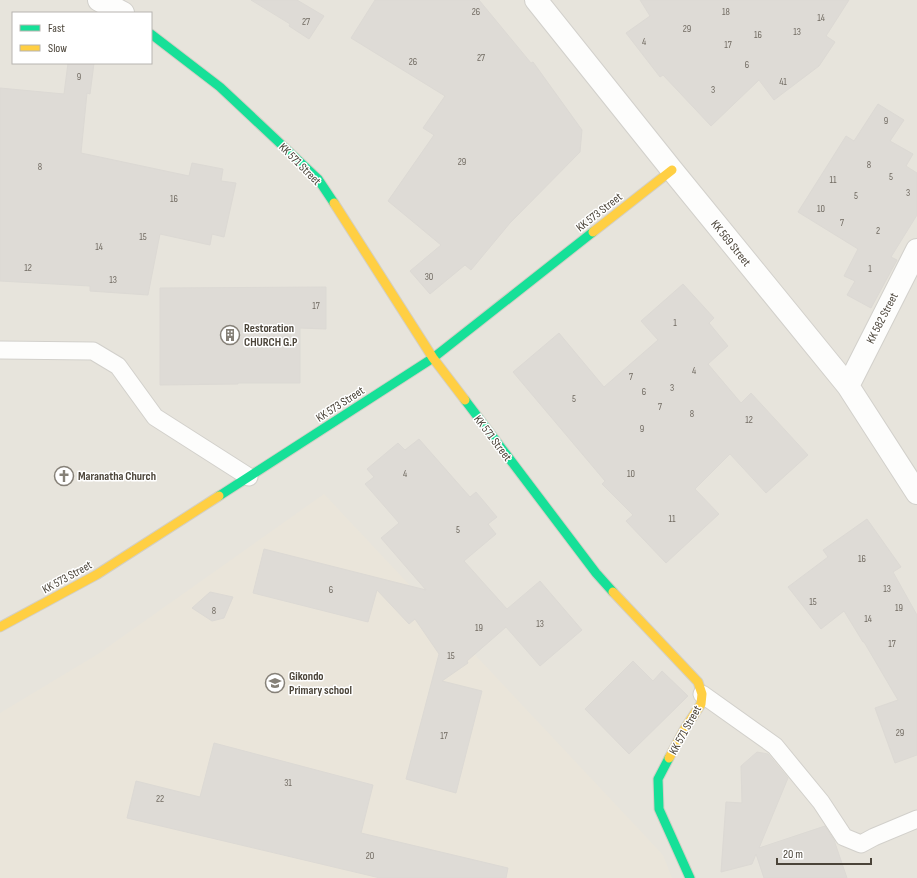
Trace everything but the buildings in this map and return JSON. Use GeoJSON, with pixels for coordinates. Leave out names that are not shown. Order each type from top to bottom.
{"type":"FeatureCollection","features":[{"type":"Feature","properties":{"kind":"street"},"geometry":{"type":"LineString","coordinates":[[99,0],[121,12]]}},
{"type":"Feature","properties":{"kind":"street","name":"KK 569 Street"},"geometry":{"type":"LineString","coordinates":[[536,0],[848,386],[917,493]]}},
{"type":"Feature","properties":{"kind":"street","name":"KK 571 Street"},"geometry":{"type":"LineString","coordinates":[[152,35],[220,87],[318,179],[432,358],[596,573],[698,682],[702,694],[701,704],[684,730],[658,779],[659,808],[690,878]]}},
{"type":"Feature","properties":{"kind":"street","name":"KK 573 Street"},"geometry":{"type":"LineString","coordinates":[[0,627],[96,575],[432,358],[672,170]]}},
{"type":"Feature","properties":{"kind":"street","name":"KK 582 Street"},"geometry":{"type":"LineString","coordinates":[[848,386],[917,250]]}},
{"type":"Feature","properties":{"kind":"lane"},"geometry":{"type":"LineString","coordinates":[[0,350],[93,351],[118,366],[155,417],[249,477]]}},
{"type":"Feature","properties":{"kind":"lane"},"geometry":{"type":"LineString","coordinates":[[702,694],[775,746],[821,802],[844,837],[861,844],[874,837],[917,820]]}},
{"type":"Feature","properties":{"kind":"shaded area"},"geometry":{"type":"Polygon","coordinates":[[[0,0],[917,0],[917,878],[0,878],[0,0]]]}},
{"type":"Feature","properties":{"kind":"shaded area","name":"Gikondo Primary school"},"geometry":{"type":"Polygon","coordinates":[[[324,494],[663,855],[672,878],[0,878],[0,713],[98,654],[324,494]]]}},
{"type":"Feature","properties":{"kind":"traffic: fast"},"geometry":{"type":"LineString","coordinates":[[152,35],[220,87],[318,179],[334,203]]}},
{"type":"Feature","properties":{"kind":"traffic: fast"},"geometry":{"type":"LineString","coordinates":[[219,496],[433,358],[593,232]]}},
{"type":"Feature","properties":{"kind":"traffic: fast"},"geometry":{"type":"LineString","coordinates":[[465,400],[596,573],[613,592]]}},
{"type":"Feature","properties":{"kind":"traffic: fast"},"geometry":{"type":"LineString","coordinates":[[669,758],[658,779],[659,809],[690,878]]}},
{"type":"Feature","properties":{"kind":"traffic: slow"},"geometry":{"type":"LineString","coordinates":[[593,232],[672,170]]}},
{"type":"Feature","properties":{"kind":"traffic: slow"},"geometry":{"type":"LineString","coordinates":[[334,203],[433,358],[465,400]]}},
{"type":"Feature","properties":{"kind":"traffic: slow"},"geometry":{"type":"LineString","coordinates":[[0,627],[96,575],[219,496]]}},
{"type":"Feature","properties":{"kind":"traffic: slow"},"geometry":{"type":"LineString","coordinates":[[613,592],[698,682],[702,694],[701,704],[684,730],[669,758]]}},
{"type":"Feature","properties":{"kind":"place","name":"Restoration CHURCH G.P"},"geometry":{"type":"Point","coordinates":[230,335]}},
{"type":"Feature","properties":{"kind":"place","name":"Maranatha Church"},"geometry":{"type":"Point","coordinates":[64,476]}},
{"type":"Feature","properties":{"kind":"place","name":"Gikondo Primary school"},"geometry":{"type":"Point","coordinates":[275,683]}}]}
